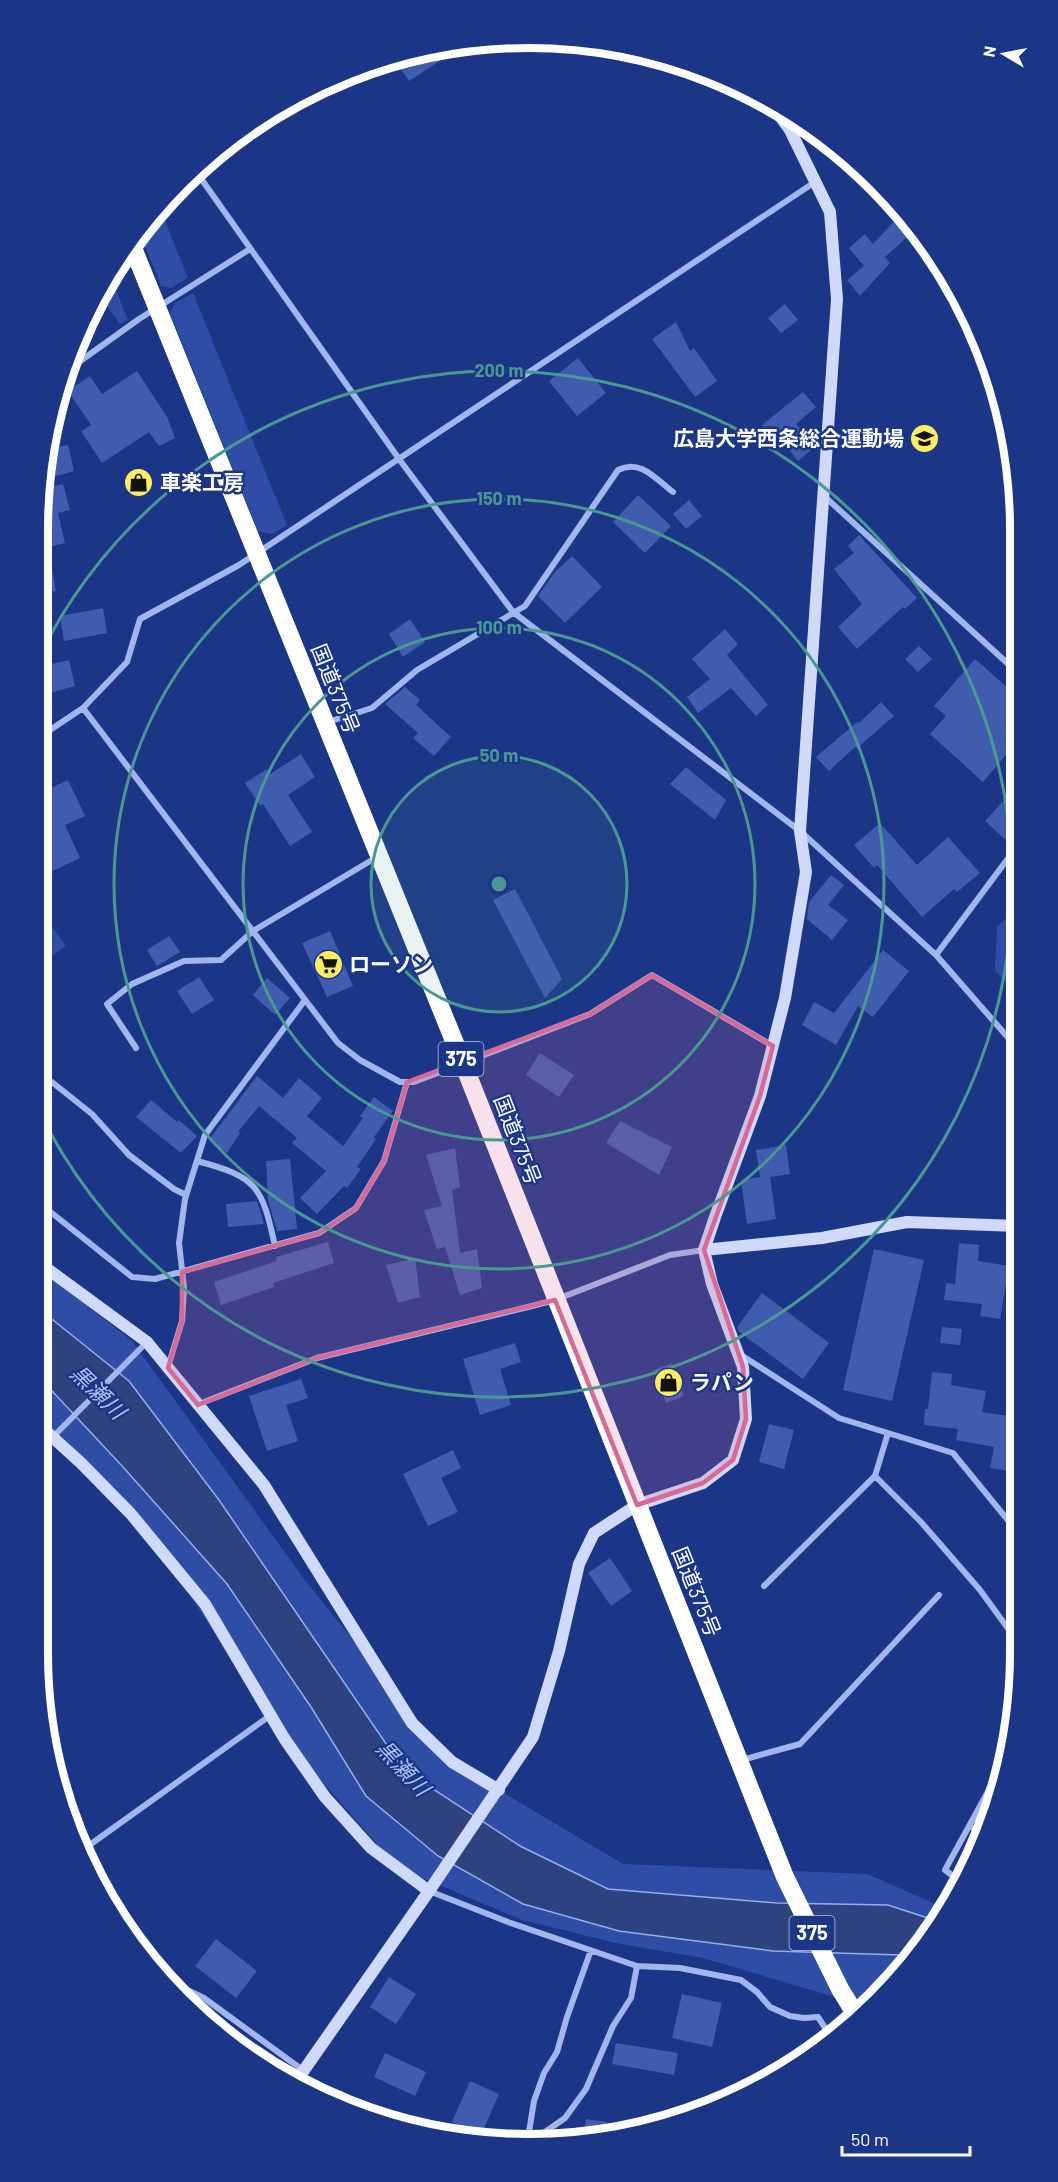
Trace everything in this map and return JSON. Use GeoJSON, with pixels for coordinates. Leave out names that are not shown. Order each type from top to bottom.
{"type":"FeatureCollection","features":[{"type":"Feature","properties":{"kind":"highway","name":"国道375号"},"geometry":{"type":"LineString","coordinates":[[135,253],[463,1063],[785,1877],[840,1989],[852,2009]]}},
{"type":"Feature","properties":{"kind":"street"},"geometry":{"type":"LineString","coordinates":[[300,2076],[499,1790],[533,1737],[559,1651],[579,1564],[594,1533],[637,1505],[702,1483],[733,1460],[746,1419],[743,1367],[712,1284],[704,1250],[760,1096],[785,998],[806,872],[800,831],[837,299],[830,212],[783,121]]}},
{"type":"Feature","properties":{"kind":"street"},"geometry":{"type":"LineString","coordinates":[[201,178],[399,459],[513,612],[800,831],[936,955],[1010,1040]]}},
{"type":"Feature","properties":{"kind":"street"},"geometry":{"type":"LineString","coordinates":[[48,731],[83,708],[127,662],[140,619],[256,553],[815,182]]}},
{"type":"Feature","properties":{"kind":"street"},"geometry":{"type":"LineString","coordinates":[[78,363],[157,308],[250,249]]}},
{"type":"Feature","properties":{"kind":"street"},"geometry":{"type":"LineString","coordinates":[[325,723],[372,708],[417,670],[525,606],[618,470],[628,465],[641,467],[673,492]]}},
{"type":"Feature","properties":{"kind":"street"},"geometry":{"type":"LineString","coordinates":[[823,495],[1010,666]]}},
{"type":"Feature","properties":{"kind":"street"},"geometry":{"type":"LineString","coordinates":[[83,708],[338,1043],[360,1060],[400,1082],[414,1082],[590,1014],[652,975],[772,1046]]}},
{"type":"Feature","properties":{"kind":"street"},"geometry":{"type":"LineString","coordinates":[[136,1048],[107,1004],[132,984],[184,961],[221,960],[253,931],[379,856]]}},
{"type":"Feature","properties":{"kind":"street"},"geometry":{"type":"LineString","coordinates":[[936,955],[1010,856]]}},
{"type":"Feature","properties":{"kind":"street"},"geometry":{"type":"LineString","coordinates":[[168,1368],[182,1321],[184,1288],[179,1243],[186,1195],[206,1135],[305,1000]]}},
{"type":"Feature","properties":{"kind":"street"},"geometry":{"type":"LineString","coordinates":[[48,1079],[92,1114],[129,1155],[174,1189],[186,1195]]}},
{"type":"Feature","properties":{"kind":"street"},"geometry":{"type":"LineString","coordinates":[[48,1210],[132,1277],[155,1279],[319,1233],[356,1208],[384,1161],[407,1082]]}},
{"type":"Feature","properties":{"kind":"street"},"geometry":{"type":"LineString","coordinates":[[197,1161],[226,1169],[252,1183],[266,1206],[275,1246]]}},
{"type":"Feature","properties":{"kind":"street"},"geometry":{"type":"LineString","coordinates":[[198,1405],[317,1358],[555,1300],[670,1255],[822,1238],[907,1222],[1010,1226]]}},
{"type":"Feature","properties":{"kind":"street"},"geometry":{"type":"LineString","coordinates":[[48,1270],[168,1368],[264,1485],[412,1723],[452,1762],[499,1790]]}},
{"type":"Feature","properties":{"kind":"street"},"geometry":{"type":"LineString","coordinates":[[48,1441],[142,1347]]}},
{"type":"Feature","properties":{"kind":"street"},"geometry":{"type":"LineString","coordinates":[[739,1353],[839,1418],[953,1453],[1010,1523]]}},
{"type":"Feature","properties":{"kind":"street"},"geometry":{"type":"LineString","coordinates":[[48,1431],[54,1434],[131,1514],[205,1604],[284,1738],[325,1797],[371,1848],[429,1891],[508,1922],[637,1966],[690,1969],[741,1980],[757,1992],[770,2007],[790,2016],[818,2017],[827,2031]]}},
{"type":"Feature","properties":{"kind":"street"},"geometry":{"type":"LineString","coordinates":[[764,1586],[875,1476],[888,1433]]}},
{"type":"Feature","properties":{"kind":"street"},"geometry":{"type":"LineString","coordinates":[[875,1476],[951,1556],[980,1590],[1010,1631]]}},
{"type":"Feature","properties":{"kind":"street"},"geometry":{"type":"LineString","coordinates":[[739,1761],[800,1744],[939,1595]]}},
{"type":"Feature","properties":{"kind":"street"},"geometry":{"type":"LineString","coordinates":[[89,1846],[272,1715]]}},
{"type":"Feature","properties":{"kind":"street"},"geometry":{"type":"LineString","coordinates":[[954,1877],[945,1870],[991,1787]]}},
{"type":"Feature","properties":{"kind":"street"},"geometry":{"type":"LineString","coordinates":[[970,1826],[976,1830]]}},
{"type":"Feature","properties":{"kind":"street"},"geometry":{"type":"LineString","coordinates":[[530,2134],[537,2092],[544,2073],[557,2052],[567,2016],[591,1950]]}},
{"type":"Feature","properties":{"kind":"street"},"geometry":{"type":"LineString","coordinates":[[541,2134],[565,2118],[585,2089],[613,2026],[630,1998],[637,1966]]}},
{"type":"Feature","properties":{"kind":"street"},"geometry":{"type":"LineString","coordinates":[[185,1989],[204,1998],[304,2071]]}},
{"type":"Feature","properties":{"kind":"highlighted area"},"geometry":{"type":"Polygon","coordinates":[[[652,975],[773,1046],[760,1096],[704,1250],[743,1367],[746,1419],[733,1460],[703,1483],[637,1505],[555,1300],[317,1358],[198,1405],[168,1368],[182,1321],[182,1272],[319,1233],[356,1208],[384,1161],[407,1082],[590,1014],[652,975]]]}},
{"type":"Feature","properties":{"kind":"shaded area"},"geometry":{"type":"Polygon","coordinates":[[[163,216],[188,278],[171,288],[161,286],[143,241],[163,216]]]}},
{"type":"Feature","properties":{"kind":"shaded area"},"geometry":{"type":"Polygon","coordinates":[[[114,285],[128,320],[120,324],[105,303],[114,285]]]}},
{"type":"Feature","properties":{"kind":"shaded area"},"geometry":{"type":"Polygon","coordinates":[[[193,293],[287,525],[272,534],[258,531],[170,313],[175,303],[193,293]]]}},
{"type":"Feature","properties":{"kind":"shaded area"},"geometry":{"type":"Polygon","coordinates":[[[1010,915],[1010,985],[995,971],[997,927],[1010,915]]]}},
{"type":"Feature","properties":{"kind":"shaded area"},"geometry":{"type":"Polygon","coordinates":[[[48,921],[66,946],[48,958],[48,921]]]}},
{"type":"Feature","properties":{"kind":"shaded area"},"geometry":{"type":"Polygon","coordinates":[[[48,1275],[132,1341],[304,1579],[452,1762],[623,1864],[867,1874],[939,1905],[911,1946],[858,2004],[703,1958],[616,1943],[522,1920],[397,1867],[284,1738],[156,1544],[48,1429],[48,1275]]]}},
{"type":"Feature","properties":{"kind":"water","name":"黒瀬川"},"geometry":{"type":"Polygon","coordinates":[[[48,1316],[129,1381],[219,1500],[404,1770],[520,1846],[608,1889],[777,1903],[888,1905],[930,1919],[903,1956],[773,1951],[619,1931],[523,1904],[438,1856],[366,1796],[311,1707],[227,1584],[48,1387],[48,1316]]]}},
{"type":"Feature","properties":{"kind":"building"},"geometry":{"type":"Polygon","coordinates":[[[450,55],[409,81],[399,66],[450,55]]]}},
{"type":"Feature","properties":{"kind":"building"},"geometry":{"type":"Polygon","coordinates":[[[897,219],[910,235],[885,257],[890,263],[860,296],[847,280],[864,266],[849,248],[865,234],[873,244],[897,219]]]}},
{"type":"Feature","properties":{"kind":"building"},"geometry":{"type":"Polygon","coordinates":[[[785,304],[798,320],[781,333],[768,318],[785,304]]]}},
{"type":"Feature","properties":{"kind":"building"},"geometry":{"type":"Polygon","coordinates":[[[676,322],[690,351],[694,348],[717,381],[695,397],[652,339],[676,322]]]}},
{"type":"Feature","properties":{"kind":"building"},"geometry":{"type":"Polygon","coordinates":[[[578,358],[606,393],[577,416],[549,381],[578,358]]]}},
{"type":"Feature","properties":{"kind":"building"},"geometry":{"type":"Polygon","coordinates":[[[137,371],[167,417],[175,438],[159,446],[149,432],[102,463],[81,431],[91,425],[68,392],[90,376],[102,394],[137,371]]]}},
{"type":"Feature","properties":{"kind":"building"},"geometry":{"type":"Polygon","coordinates":[[[803,392],[816,407],[796,424],[815,447],[798,461],[779,437],[775,441],[762,425],[803,392]]]}},
{"type":"Feature","properties":{"kind":"building"},"geometry":{"type":"Polygon","coordinates":[[[68,445],[74,471],[51,477],[55,448],[68,445]]]}},
{"type":"Feature","properties":{"kind":"building"},"geometry":{"type":"Polygon","coordinates":[[[63,484],[70,510],[58,513],[65,543],[48,547],[49,498],[50,487],[63,484]]]}},
{"type":"Feature","properties":{"kind":"building"},"geometry":{"type":"Polygon","coordinates":[[[638,495],[671,526],[645,553],[613,522],[638,495]]]}},
{"type":"Feature","properties":{"kind":"building"},"geometry":{"type":"Polygon","coordinates":[[[689,500],[702,516],[686,529],[673,514],[689,500]]]}},
{"type":"Feature","properties":{"kind":"building"},"geometry":{"type":"Polygon","coordinates":[[[859,535],[917,598],[905,609],[903,607],[857,649],[838,627],[862,604],[834,569],[854,553],[848,546],[859,535]]]}},
{"type":"Feature","properties":{"kind":"building"},"geometry":{"type":"Polygon","coordinates":[[[572,556],[602,587],[565,623],[538,596],[555,572],[572,556]]]}},
{"type":"Feature","properties":{"kind":"building"},"geometry":{"type":"Polygon","coordinates":[[[51,564],[56,591],[48,593],[48,565],[51,564]]]}},
{"type":"Feature","properties":{"kind":"building"},"geometry":{"type":"Polygon","coordinates":[[[103,608],[107,633],[64,641],[60,616],[103,608]]]}},
{"type":"Feature","properties":{"kind":"building"},"geometry":{"type":"Polygon","coordinates":[[[410,619],[425,642],[403,657],[389,634],[410,619]]]}},
{"type":"Feature","properties":{"kind":"building"},"geometry":{"type":"Polygon","coordinates":[[[725,629],[738,644],[727,655],[768,705],[756,716],[731,688],[698,713],[687,697],[710,679],[692,659],[725,629]]]}},
{"type":"Feature","properties":{"kind":"building"},"geometry":{"type":"Polygon","coordinates":[[[919,646],[932,659],[918,672],[905,659],[919,646]]]}},
{"type":"Feature","properties":{"kind":"building"},"geometry":{"type":"Polygon","coordinates":[[[975,659],[1010,690],[1010,729],[1008,731],[1010,750],[983,782],[930,734],[946,716],[934,706],[975,659]]]}},
{"type":"Feature","properties":{"kind":"building"},"geometry":{"type":"Polygon","coordinates":[[[69,660],[75,686],[50,693],[48,665],[69,660]]]}},
{"type":"Feature","properties":{"kind":"building"},"geometry":{"type":"Polygon","coordinates":[[[405,687],[420,700],[416,705],[451,737],[434,756],[413,738],[418,733],[385,704],[405,687]]]}},
{"type":"Feature","properties":{"kind":"building"},"geometry":{"type":"Polygon","coordinates":[[[881,702],[894,716],[829,771],[816,757],[857,722],[859,723],[881,702]]]}},
{"type":"Feature","properties":{"kind":"building"},"geometry":{"type":"Polygon","coordinates":[[[301,754],[315,777],[288,795],[312,832],[290,846],[263,804],[260,806],[245,783],[267,769],[270,774],[301,754]]]}},
{"type":"Feature","properties":{"kind":"building"},"geometry":{"type":"Polygon","coordinates":[[[686,767],[726,800],[715,820],[670,784],[686,767]]]}},
{"type":"Feature","properties":{"kind":"building"},"geometry":{"type":"Polygon","coordinates":[[[68,780],[85,816],[65,825],[80,858],[48,873],[48,789],[68,780]]]}},
{"type":"Feature","properties":{"kind":"building"},"geometry":{"type":"Polygon","coordinates":[[[1010,794],[1010,840],[1008,842],[985,821],[1010,794]]]}},
{"type":"Feature","properties":{"kind":"building"},"geometry":{"type":"Polygon","coordinates":[[[880,823],[917,865],[948,837],[980,873],[957,892],[954,889],[922,917],[877,865],[874,868],[854,845],[880,823]]]}},
{"type":"Feature","properties":{"kind":"building"},"geometry":{"type":"Polygon","coordinates":[[[831,875],[844,885],[828,905],[848,920],[832,940],[807,919],[809,902],[831,875]]]}},
{"type":"Feature","properties":{"kind":"building"},"geometry":{"type":"Polygon","coordinates":[[[515,889],[562,979],[545,998],[493,900],[515,889]]]}},
{"type":"Feature","properties":{"kind":"building","name":"ローソン"},"geometry":{"type":"Polygon","coordinates":[[[330,931],[353,986],[327,997],[302,943],[330,931]]]}},
{"type":"Feature","properties":{"kind":"building"},"geometry":{"type":"Polygon","coordinates":[[[169,936],[180,952],[157,966],[147,950],[169,936]]]}},
{"type":"Feature","properties":{"kind":"building"},"geometry":{"type":"Polygon","coordinates":[[[883,950],[909,971],[873,1017],[858,1006],[836,1045],[802,1025],[814,1002],[834,1013],[883,950]]]}},
{"type":"Feature","properties":{"kind":"building"},"geometry":{"type":"Polygon","coordinates":[[[199,977],[214,1000],[192,1014],[177,991],[199,977]]]}},
{"type":"Feature","properties":{"kind":"building"},"geometry":{"type":"Polygon","coordinates":[[[267,978],[290,998],[275,1015],[253,995],[267,978]]]}},
{"type":"Feature","properties":{"kind":"building"},"geometry":{"type":"Polygon","coordinates":[[[540,1053],[574,1075],[559,1097],[526,1075],[540,1053]]]}},
{"type":"Feature","properties":{"kind":"building"},"geometry":{"type":"Polygon","coordinates":[[[257,1076],[283,1098],[299,1078],[322,1098],[307,1116],[343,1146],[363,1118],[360,1116],[374,1097],[393,1111],[374,1137],[376,1139],[357,1167],[361,1169],[347,1188],[344,1186],[317,1214],[300,1198],[326,1171],[292,1143],[297,1138],[259,1106],[238,1132],[240,1133],[227,1153],[209,1140],[257,1076]]]}},
{"type":"Feature","properties":{"kind":"building"},"geometry":{"type":"Polygon","coordinates":[[[151,1100],[197,1136],[181,1153],[136,1117],[151,1100]]]}},
{"type":"Feature","properties":{"kind":"building"},"geometry":{"type":"Polygon","coordinates":[[[620,1121],[672,1147],[659,1175],[606,1143],[620,1121]]]}},
{"type":"Feature","properties":{"kind":"building"},"geometry":{"type":"Polygon","coordinates":[[[786,1145],[790,1174],[770,1177],[776,1219],[747,1224],[741,1180],[760,1177],[756,1150],[786,1145]]]}},
{"type":"Feature","properties":{"kind":"building"},"geometry":{"type":"Polygon","coordinates":[[[455,1148],[460,1187],[452,1190],[460,1253],[477,1249],[482,1288],[460,1295],[445,1247],[437,1249],[424,1210],[442,1206],[426,1155],[455,1148]]]}},
{"type":"Feature","properties":{"kind":"building"},"geometry":{"type":"Polygon","coordinates":[[[290,1159],[297,1229],[277,1231],[268,1200],[266,1161],[290,1159]]]}},
{"type":"Feature","properties":{"kind":"building"},"geometry":{"type":"Polygon","coordinates":[[[257,1201],[264,1224],[228,1227],[226,1204],[257,1201]]]}},
{"type":"Feature","properties":{"kind":"building"},"geometry":{"type":"Polygon","coordinates":[[[328,1242],[334,1263],[273,1283],[274,1287],[221,1305],[214,1282],[277,1261],[276,1257],[328,1242]]]}},
{"type":"Feature","properties":{"kind":"building"},"geometry":{"type":"Polygon","coordinates":[[[959,1243],[979,1245],[978,1261],[1009,1266],[1000,1319],[980,1316],[982,1304],[944,1300],[946,1283],[955,1284],[959,1243]]]}},
{"type":"Feature","properties":{"kind":"building"},"geometry":{"type":"Polygon","coordinates":[[[874,1249],[924,1260],[892,1401],[843,1390],[874,1249]]]}},
{"type":"Feature","properties":{"kind":"building"},"geometry":{"type":"Polygon","coordinates":[[[415,1258],[420,1297],[398,1303],[386,1265],[415,1258]]]}},
{"type":"Feature","properties":{"kind":"building"},"geometry":{"type":"Polygon","coordinates":[[[762,1293],[829,1343],[803,1379],[738,1331],[737,1327],[762,1293]]]}},
{"type":"Feature","properties":{"kind":"building"},"geometry":{"type":"Polygon","coordinates":[[[942,1327],[962,1329],[960,1345],[940,1343],[942,1327]]]}},
{"type":"Feature","properties":{"kind":"building"},"geometry":{"type":"Polygon","coordinates":[[[515,1343],[521,1362],[500,1369],[511,1405],[480,1415],[463,1359],[515,1343]]]}},
{"type":"Feature","properties":{"kind":"building","name":"ラパン"},"geometry":{"type":"Polygon","coordinates":[[[672,1363],[684,1396],[666,1403],[654,1370],[672,1363]]]}},
{"type":"Feature","properties":{"kind":"building"},"geometry":{"type":"Polygon","coordinates":[[[932,1372],[952,1374],[951,1385],[986,1391],[982,1412],[1010,1416],[1010,1471],[990,1468],[994,1447],[956,1440],[958,1429],[924,1425],[925,1409],[928,1409],[932,1372]]]}},
{"type":"Feature","properties":{"kind":"building"},"geometry":{"type":"Polygon","coordinates":[[[301,1379],[308,1398],[286,1405],[298,1441],[267,1451],[249,1396],[301,1379]]]}},
{"type":"Feature","properties":{"kind":"building"},"geometry":{"type":"Polygon","coordinates":[[[769,1424],[794,1430],[784,1469],[759,1462],[769,1424]]]}},
{"type":"Feature","properties":{"kind":"building"},"geometry":{"type":"Polygon","coordinates":[[[453,1450],[461,1468],[441,1478],[458,1512],[428,1526],[403,1474],[453,1450]]]}},
{"type":"Feature","properties":{"kind":"building"},"geometry":{"type":"Polygon","coordinates":[[[610,1558],[632,1591],[611,1606],[588,1573],[610,1558]]]}},
{"type":"Feature","properties":{"kind":"building"},"geometry":{"type":"Polygon","coordinates":[[[216,1939],[257,1971],[236,1998],[195,1966],[216,1939]]]}},
{"type":"Feature","properties":{"kind":"building"},"geometry":{"type":"Polygon","coordinates":[[[389,1977],[416,1994],[396,2024],[370,2007],[389,1977]]]}},
{"type":"Feature","properties":{"kind":"building"},"geometry":{"type":"Polygon","coordinates":[[[682,1994],[722,2003],[712,2047],[672,2038],[682,1994]]]}},
{"type":"Feature","properties":{"kind":"building"},"geometry":{"type":"Polygon","coordinates":[[[616,2043],[678,2053],[674,2075],[612,2064],[616,2043]]]}},
{"type":"Feature","properties":{"kind":"building"},"geometry":{"type":"Polygon","coordinates":[[[385,2053],[426,2072],[415,2096],[374,2077],[385,2053]]]}},
{"type":"Feature","properties":{"kind":"building"},"geometry":{"type":"Polygon","coordinates":[[[470,2081],[499,2094],[483,2132],[471,2130],[452,2122],[470,2081]]]}},
{"type":"Feature","properties":{"kind":"building"},"geometry":{"type":"Polygon","coordinates":[[[341,2090],[345,2097],[345,2097],[336,2093],[341,2090]]]}},
{"type":"Feature","properties":{"kind":"building"},"geometry":{"type":"Polygon","coordinates":[[[417,2116],[436,2125],[435,2125],[415,2120],[417,2116]]]}},
{"type":"Feature","properties":{"kind":"building"},"geometry":{"type":"Polygon","coordinates":[[[586,2119],[607,2122],[606,2128],[584,2131],[586,2119]]]}},
{"type":"Feature","properties":{"kind":"place","name":"広島大学西条総合運動場"},"geometry":{"type":"Point","coordinates":[925,439]}},
{"type":"Feature","properties":{"kind":"place","name":"車楽工房"},"geometry":{"type":"Point","coordinates":[139,483]}},
{"type":"Feature","properties":{"kind":"place","name":"ローソン"},"geometry":{"type":"Point","coordinates":[328,965]}},
{"type":"Feature","properties":{"kind":"place","name":"ラパン"},"geometry":{"type":"Point","coordinates":[669,1383]}}]}
